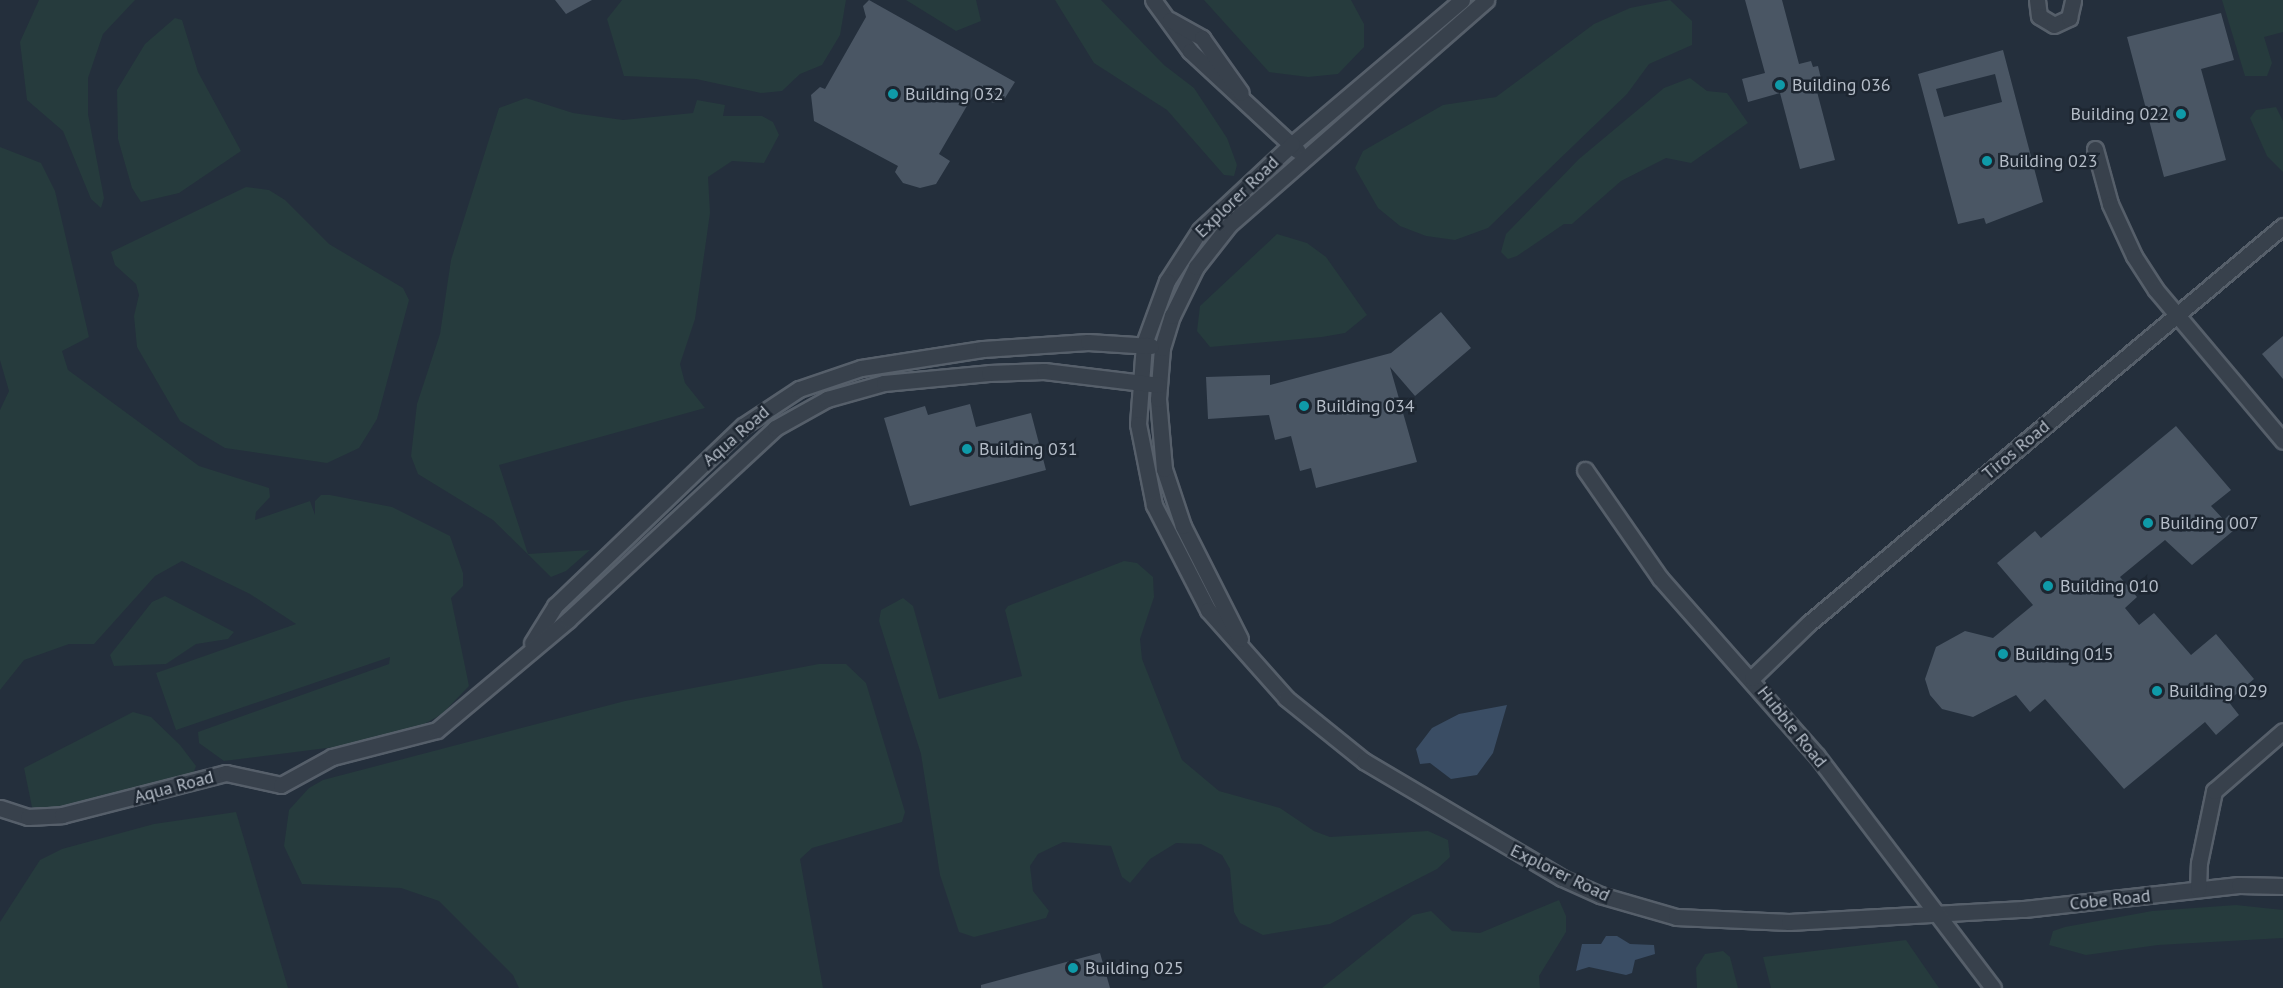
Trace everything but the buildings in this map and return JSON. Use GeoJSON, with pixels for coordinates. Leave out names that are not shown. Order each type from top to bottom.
{"type":"FeatureCollection","features":[{"type":"Feature","properties":{"kind":"street"},"geometry":{"type":"LineString","coordinates":[[1153,0],[1170,20],[1190,51],[1220,80],[1241,93],[1305,159]]}},
{"type":"Feature","properties":{"kind":"street","name":"Explorer Road"},"geometry":{"type":"LineString","coordinates":[[1462,0],[1292,144],[1200,230],[1167,281],[1144,344],[1139,383],[1140,446],[1154,505],[1208,610],[1286,698],[1364,761],[1496,841],[1600,895],[1676,917],[1718,922],[1937,914]]}},
{"type":"Feature","properties":{"kind":"street","name":"Explorer Road"},"geometry":{"type":"LineString","coordinates":[[1246,653],[1171,496],[1159,435],[1162,348],[1184,289],[1211,245],[1486,0]]}},
{"type":"Feature","properties":{"kind":"street"},"geometry":{"type":"LineString","coordinates":[[2037,0],[2039,16],[2054,25],[2069,18],[2073,0]]}},
{"type":"Feature","properties":{"kind":"street"},"geometry":{"type":"LineString","coordinates":[[2095,150],[2110,204],[2134,256],[2176,314],[2283,441]]}},
{"type":"Feature","properties":{"kind":"street","name":"Tiros Road"},"geometry":{"type":"LineString","coordinates":[[1752,678],[1809,624],[2283,226]]}},
{"type":"Feature","properties":{"kind":"street","name":"Aqua Road"},"geometry":{"type":"LineString","coordinates":[[525,653],[555,606],[743,426],[800,389],[861,368],[983,349],[1065,342],[1144,344],[1162,348]]}},
{"type":"Feature","properties":{"kind":"street","name":"Aqua Road"},"geometry":{"type":"LineString","coordinates":[[0,807],[28,817],[62,815],[226,773],[281,785],[332,758],[437,730],[465,711],[525,653],[568,620],[775,428],[827,399],[885,383],[990,373],[1044,371],[1159,385]]}},
{"type":"Feature","properties":{"kind":"street","name":"Hubble Road"},"geometry":{"type":"LineString","coordinates":[[1585,470],[1660,578],[1752,678],[1993,988]]}},
{"type":"Feature","properties":{"kind":"street"},"geometry":{"type":"LineString","coordinates":[[2198,890],[2214,791],[2283,731]]}},
{"type":"Feature","properties":{"kind":"street","name":"Cobe Road"},"geometry":{"type":"LineString","coordinates":[[1937,914],[2263,884],[2283,886]]}},
{"type":"Feature","properties":{"kind":"green space"},"geometry":{"type":"Polygon","coordinates":[[[39,0],[135,0],[103,34],[88,78],[88,114],[104,198],[101,208],[91,199],[63,131],[27,100],[20,42],[39,0]]]}},
{"type":"Feature","properties":{"kind":"green space"},"geometry":{"type":"Polygon","coordinates":[[[622,0],[846,0],[840,35],[822,65],[800,74],[782,91],[761,93],[696,79],[624,76],[607,19],[622,0]]]}},
{"type":"Feature","properties":{"kind":"green space"},"geometry":{"type":"Polygon","coordinates":[[[906,0],[976,0],[981,21],[956,31],[906,0]]]}},
{"type":"Feature","properties":{"kind":"green space"},"geometry":{"type":"Polygon","coordinates":[[[1055,0],[1101,0],[1164,65],[1194,88],[1227,138],[1237,165],[1234,176],[1224,175],[1167,110],[1094,63],[1055,0]]]}},
{"type":"Feature","properties":{"kind":"green space"},"geometry":{"type":"Polygon","coordinates":[[[1204,0],[1351,0],[1364,24],[1364,47],[1338,74],[1308,77],[1269,72],[1204,0]]]}},
{"type":"Feature","properties":{"kind":"green space"},"geometry":{"type":"Polygon","coordinates":[[[1670,0],[1692,21],[1692,45],[1649,64],[1627,94],[1488,228],[1455,240],[1426,236],[1400,226],[1378,208],[1355,168],[1363,151],[1443,105],[1496,97],[1594,24],[1630,8],[1670,0]]]}},
{"type":"Feature","properties":{"kind":"green space"},"geometry":{"type":"Polygon","coordinates":[[[2222,0],[2283,0],[2283,32],[2264,37],[2272,63],[2267,76],[2245,76],[2222,0]]]}},
{"type":"Feature","properties":{"kind":"green space"},"geometry":{"type":"Polygon","coordinates":[[[175,18],[182,20],[198,72],[241,151],[179,193],[141,202],[132,188],[118,139],[117,90],[145,44],[175,18]]]}},
{"type":"Feature","properties":{"kind":"green space"},"geometry":{"type":"Polygon","coordinates":[[[1690,78],[1707,91],[1727,93],[1748,123],[1691,163],[1666,158],[1621,181],[1572,224],[1564,224],[1517,256],[1508,259],[1501,252],[1506,234],[1579,159],[1664,88],[1690,78]]]}},
{"type":"Feature","properties":{"kind":"green space"},"geometry":{"type":"Polygon","coordinates":[[[526,98],[573,113],[623,120],[693,113],[697,100],[725,105],[723,116],[762,116],[773,122],[779,135],[764,163],[732,161],[708,177],[710,213],[695,319],[680,364],[685,383],[705,408],[499,465],[528,554],[590,550],[566,571],[551,577],[493,520],[418,474],[411,456],[417,404],[440,334],[451,260],[499,108],[526,98]]]}},
{"type":"Feature","properties":{"kind":"green space"},"geometry":{"type":"Polygon","coordinates":[[[2276,107],[2283,121],[2283,172],[2267,156],[2250,118],[2256,110],[2276,107]]]}},
{"type":"Feature","properties":{"kind":"green space"},"geometry":{"type":"Polygon","coordinates":[[[0,147],[41,163],[55,191],[89,337],[62,351],[68,370],[199,466],[269,488],[270,497],[256,512],[255,520],[310,501],[315,515],[315,501],[321,495],[330,495],[392,507],[450,536],[463,573],[463,586],[451,598],[469,686],[442,714],[421,726],[350,745],[224,761],[199,743],[198,732],[389,664],[390,657],[176,730],[156,673],[296,624],[250,594],[182,561],[155,576],[94,644],[69,644],[24,660],[0,690],[0,410],[9,391],[0,360],[0,147]]]}},
{"type":"Feature","properties":{"kind":"green space"},"geometry":{"type":"Polygon","coordinates":[[[246,187],[269,190],[285,200],[329,244],[403,288],[409,300],[377,419],[359,448],[327,463],[225,448],[180,421],[137,347],[134,316],[139,295],[136,284],[115,265],[111,252],[246,187]]]}},
{"type":"Feature","properties":{"kind":"green space"},"geometry":{"type":"Polygon","coordinates":[[[1277,234],[1307,243],[1326,257],[1367,315],[1345,333],[1210,347],[1197,331],[1200,306],[1277,234]]]}},
{"type":"Feature","properties":{"kind":"green space"},"geometry":{"type":"Polygon","coordinates":[[[1124,561],[1137,563],[1153,577],[1154,597],[1140,639],[1142,659],[1182,760],[1219,791],[1280,808],[1314,831],[1330,837],[1428,831],[1448,840],[1450,857],[1437,869],[1330,924],[1263,935],[1240,923],[1234,912],[1230,869],[1222,855],[1201,844],[1176,843],[1150,859],[1130,883],[1122,877],[1111,846],[1063,842],[1038,854],[1030,866],[1033,891],[1049,911],[1046,918],[974,937],[959,932],[940,875],[921,754],[879,621],[881,610],[903,598],[913,606],[939,699],[1022,676],[1005,610],[1008,606],[1124,561]]]}},
{"type":"Feature","properties":{"kind":"green space"},"geometry":{"type":"Polygon","coordinates":[[[165,596],[234,632],[228,639],[196,644],[166,664],[114,666],[110,655],[152,602],[165,596]]]}},
{"type":"Feature","properties":{"kind":"green space"},"geometry":{"type":"Polygon","coordinates":[[[819,664],[846,664],[866,683],[905,812],[902,822],[812,848],[800,859],[823,988],[519,988],[513,975],[439,901],[401,888],[302,884],[284,846],[289,810],[309,788],[323,780],[625,701],[819,664]]]}},
{"type":"Feature","properties":{"kind":"green space"},"geometry":{"type":"Polygon","coordinates":[[[133,712],[151,717],[180,745],[196,766],[193,774],[102,800],[45,811],[32,807],[24,768],[133,712]]]}},
{"type":"Feature","properties":{"kind":"green space"},"geometry":{"type":"Polygon","coordinates":[[[236,812],[288,988],[0,988],[0,922],[40,860],[62,849],[154,824],[236,812]]]}},
{"type":"Feature","properties":{"kind":"green space"},"geometry":{"type":"Polygon","coordinates":[[[1559,900],[1566,916],[1566,932],[1539,976],[1540,988],[1322,988],[1413,915],[1431,911],[1452,931],[1480,933],[1559,900]]]}},
{"type":"Feature","properties":{"kind":"green space"},"geometry":{"type":"Polygon","coordinates":[[[2236,905],[2283,910],[2283,938],[2158,945],[2086,955],[2049,945],[2053,931],[2065,927],[2152,911],[2236,905]]]}},
{"type":"Feature","properties":{"kind":"green space"},"geometry":{"type":"Polygon","coordinates":[[[1906,940],[1939,988],[1771,988],[1763,957],[1906,940]]]}},
{"type":"Feature","properties":{"kind":"green space"},"geometry":{"type":"Polygon","coordinates":[[[1723,951],[1730,957],[1738,988],[1697,988],[1696,968],[1705,954],[1723,951]]]}},
{"type":"Feature","properties":{"kind":"water"},"geometry":{"type":"Polygon","coordinates":[[[1507,705],[1493,753],[1477,775],[1451,779],[1430,763],[1420,764],[1416,749],[1432,728],[1459,714],[1507,705]]]}},
{"type":"Feature","properties":{"kind":"water"},"geometry":{"type":"Polygon","coordinates":[[[1606,936],[1617,936],[1630,944],[1654,945],[1655,954],[1635,960],[1632,973],[1626,975],[1589,967],[1576,971],[1582,944],[1601,944],[1606,936]]]}},
{"type":"Feature","properties":{"kind":"place","name":"Building 036"},"geometry":{"type":"Point","coordinates":[1780,85]}},
{"type":"Feature","properties":{"kind":"place","name":"Building 032"},"geometry":{"type":"Point","coordinates":[893,94]}},
{"type":"Feature","properties":{"kind":"place","name":"Building 022"},"geometry":{"type":"Point","coordinates":[2181,114]}},
{"type":"Feature","properties":{"kind":"place","name":"Building 023"},"geometry":{"type":"Point","coordinates":[1987,161]}},
{"type":"Feature","properties":{"kind":"place","name":"Building 034"},"geometry":{"type":"Point","coordinates":[1304,406]}},
{"type":"Feature","properties":{"kind":"place","name":"Building 031"},"geometry":{"type":"Point","coordinates":[967,449]}},
{"type":"Feature","properties":{"kind":"place","name":"Building 007"},"geometry":{"type":"Point","coordinates":[2148,523]}},
{"type":"Feature","properties":{"kind":"place","name":"Building 010"},"geometry":{"type":"Point","coordinates":[2048,586]}},
{"type":"Feature","properties":{"kind":"place","name":"Building 015"},"geometry":{"type":"Point","coordinates":[2003,654]}},
{"type":"Feature","properties":{"kind":"place","name":"Building 029"},"geometry":{"type":"Point","coordinates":[2157,691]}},
{"type":"Feature","properties":{"kind":"place","name":"Building 025"},"geometry":{"type":"Point","coordinates":[1073,968]}}]}
